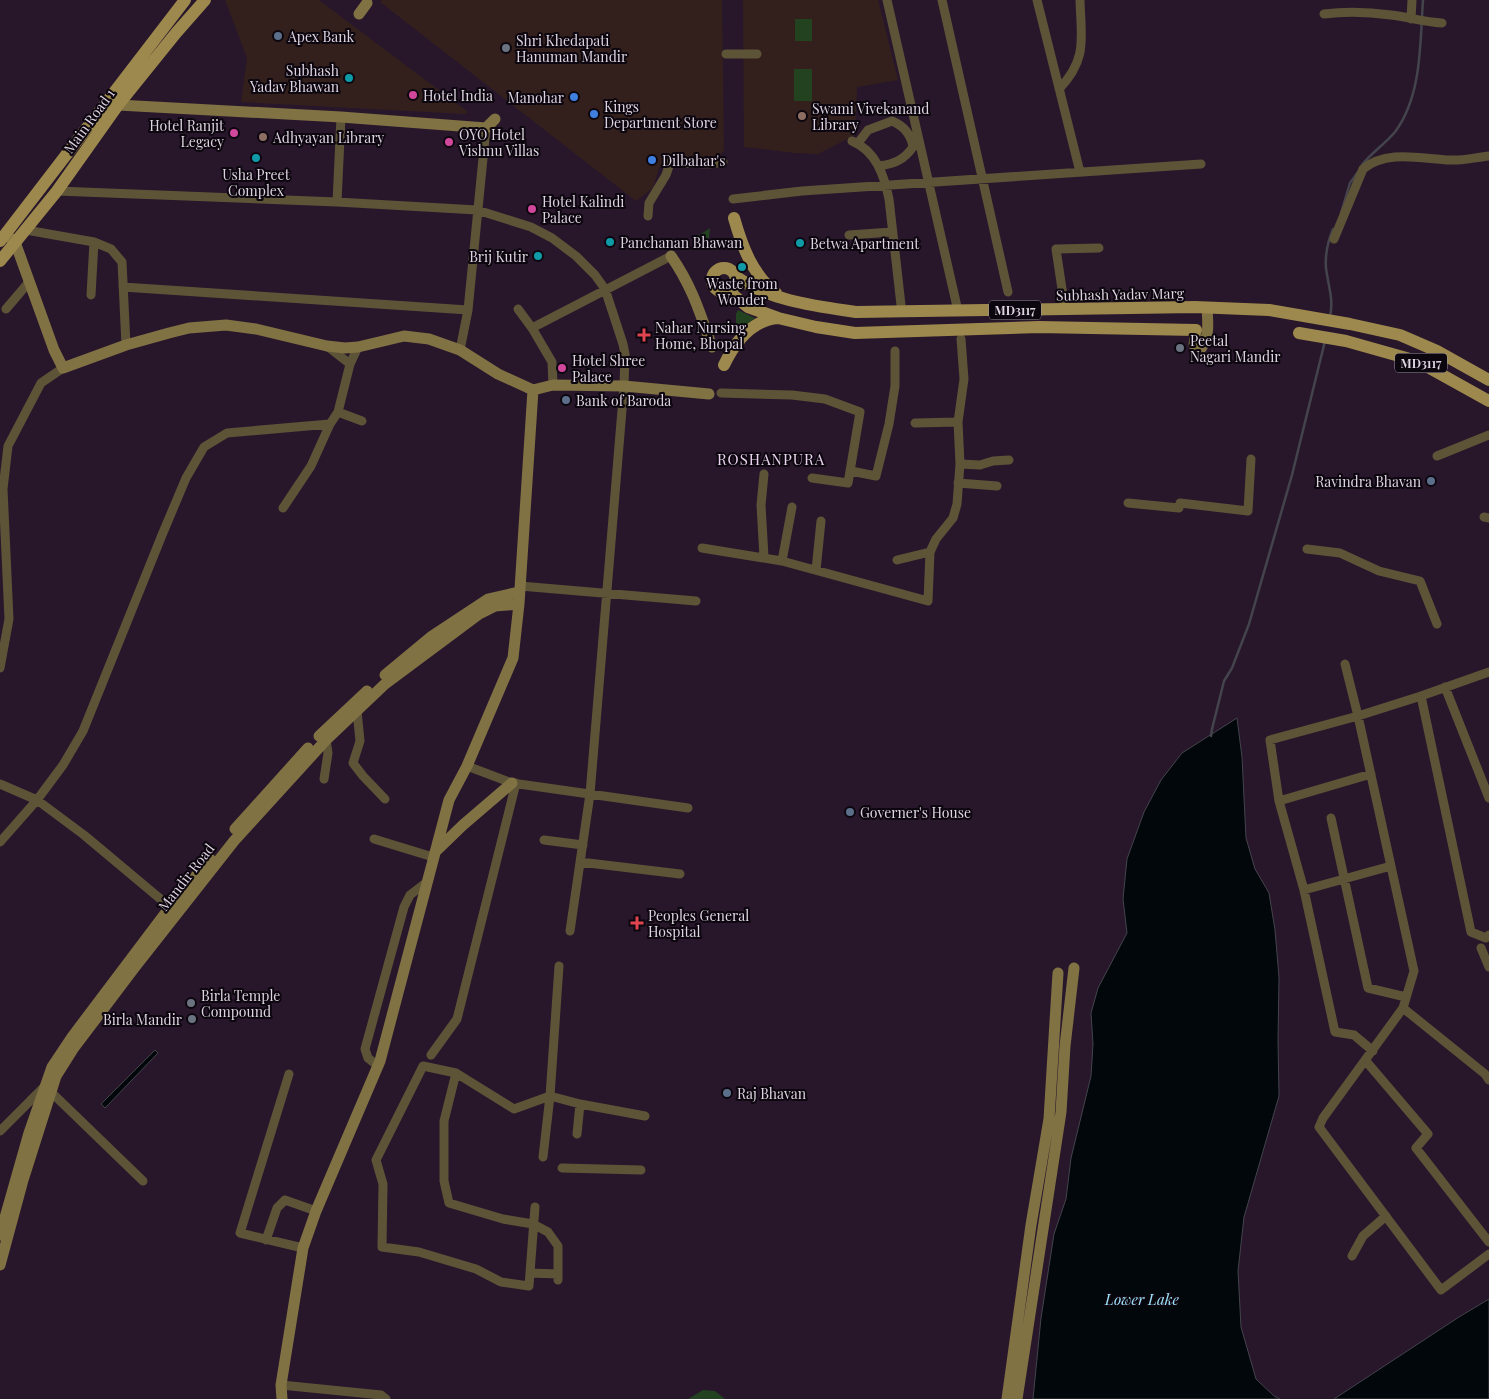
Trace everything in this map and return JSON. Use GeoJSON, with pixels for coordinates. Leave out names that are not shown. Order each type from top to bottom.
{"type":"FeatureCollection","features":[{"type":"Feature","properties":{"kind":"main road","name":"Main Road 1"},"geometry":{"type":"LineString","coordinates":[[0,261],[5,238],[185,0]]}},
{"type":"Feature","properties":{"kind":"main road","name":"Main Road 1"},"geometry":{"type":"LineString","coordinates":[[5,238],[26,230],[57,191],[118,105],[205,0]]}},
{"type":"Feature","properties":{"kind":"main road"},"geometry":{"type":"LineString","coordinates":[[734,218],[750,262],[771,289],[784,298]]}},
{"type":"Feature","properties":{"kind":"main road","name":"MD3117"},"geometry":{"type":"LineString","coordinates":[[735,276],[733,272],[724,267],[716,270],[713,274],[712,284],[714,288],[723,292],[728,291],[748,307],[778,318],[816,327],[855,333],[1039,327],[1196,330]]}},
{"type":"Feature","properties":{"kind":"main road","name":"Subhash Yadav Marg"},"geometry":{"type":"LineString","coordinates":[[735,276],[755,288],[784,298],[820,307],[856,312],[1207,308],[1269,310],[1350,324],[1400,336],[1437,351],[1489,380]]}},
{"type":"Feature","properties":{"kind":"main road"},"geometry":{"type":"LineString","coordinates":[[728,291],[735,285],[735,276]]}},
{"type":"Feature","properties":{"kind":"main road"},"geometry":{"type":"LineString","coordinates":[[724,365],[739,338],[767,319],[778,318]]}},
{"type":"Feature","properties":{"kind":"main road","name":"MD3117"},"geometry":{"type":"LineString","coordinates":[[1299,333],[1346,341],[1416,361],[1489,401]]}},
{"type":"Feature","properties":{"kind":"street"},"geometry":{"type":"LineString","coordinates":[[887,0],[958,311]]}},
{"type":"Feature","properties":{"kind":"street"},"geometry":{"type":"LineString","coordinates":[[942,0],[1008,292]]}},
{"type":"Feature","properties":{"kind":"street"},"geometry":{"type":"LineString","coordinates":[[1037,0],[1080,172]]}},
{"type":"Feature","properties":{"kind":"street"},"geometry":{"type":"LineString","coordinates":[[1059,89],[1071,77],[1081,54],[1080,0]]}},
{"type":"Feature","properties":{"kind":"street"},"geometry":{"type":"LineString","coordinates":[[1412,0],[1420,21]]}},
{"type":"Feature","properties":{"kind":"street"},"geometry":{"type":"LineString","coordinates":[[358,14],[367,3]]}},
{"type":"Feature","properties":{"kind":"street"},"geometry":{"type":"LineString","coordinates":[[1324,14],[1352,11],[1392,15],[1420,21],[1442,22]]}},
{"type":"Feature","properties":{"kind":"street"},"geometry":{"type":"LineString","coordinates":[[726,54],[757,54]]}},
{"type":"Feature","properties":{"kind":"street"},"geometry":{"type":"LineString","coordinates":[[118,105],[486,128]]}},
{"type":"Feature","properties":{"kind":"street"},"geometry":{"type":"LineString","coordinates":[[336,202],[341,118]]}},
{"type":"Feature","properties":{"kind":"street"},"geometry":{"type":"LineString","coordinates":[[460,350],[468,310],[486,128],[495,119]]}},
{"type":"Feature","properties":{"kind":"street"},"geometry":{"type":"LineString","coordinates":[[879,166],[894,164],[907,155],[913,147],[912,139],[901,124],[892,121],[868,130],[855,142],[869,152],[879,166],[886,186],[901,305]]}},
{"type":"Feature","properties":{"kind":"street"},"geometry":{"type":"LineString","coordinates":[[1334,239],[1363,169],[1370,163],[1400,156],[1452,160],[1489,156]]}},
{"type":"Feature","properties":{"kind":"street"},"geometry":{"type":"LineString","coordinates":[[648,216],[649,203],[666,175],[670,163],[688,162],[709,165],[723,162]]}},
{"type":"Feature","properties":{"kind":"street"},"geometry":{"type":"LineString","coordinates":[[733,199],[802,191],[1201,164]]}},
{"type":"Feature","properties":{"kind":"street"},"geometry":{"type":"LineString","coordinates":[[57,191],[336,202],[477,210],[531,227],[552,238],[587,266],[605,289],[624,344],[624,386],[590,794],[570,931]]}},
{"type":"Feature","properties":{"kind":"street"},"geometry":{"type":"LineString","coordinates":[[26,230],[94,242],[111,248],[122,262],[126,345]]}},
{"type":"Feature","properties":{"kind":"street"},"geometry":{"type":"LineString","coordinates":[[849,235],[892,232]]}},
{"type":"Feature","properties":{"kind":"street"},"geometry":{"type":"LineString","coordinates":[[5,238],[29,282],[54,350],[63,368]]}},
{"type":"Feature","properties":{"kind":"street"},"geometry":{"type":"LineString","coordinates":[[91,295],[94,242]]}},
{"type":"Feature","properties":{"kind":"street"},"geometry":{"type":"LineString","coordinates":[[1065,309],[1056,249],[1099,248]]}},
{"type":"Feature","properties":{"kind":"street"},"geometry":{"type":"LineString","coordinates":[[532,328],[672,256],[685,275],[696,300],[712,347]]}},
{"type":"Feature","properties":{"kind":"street"},"geometry":{"type":"LineString","coordinates":[[6,309],[29,282]]}},
{"type":"Feature","properties":{"kind":"street"},"geometry":{"type":"LineString","coordinates":[[123,288],[468,310]]}},
{"type":"Feature","properties":{"kind":"street"},"geometry":{"type":"LineString","coordinates":[[1196,330],[1194,345],[1199,351],[1204,346],[1208,330],[1207,308]]}},
{"type":"Feature","properties":{"kind":"street"},"geometry":{"type":"LineString","coordinates":[[518,309],[532,328],[552,362],[553,385]]}},
{"type":"Feature","properties":{"kind":"street"},"geometry":{"type":"LineString","coordinates":[[0,668],[9,619],[3,489],[8,446],[41,383],[63,368],[126,345],[189,328],[226,325],[256,329],[327,346],[344,348],[358,347],[404,336],[429,339],[460,350],[498,374],[532,390],[553,385],[624,386],[709,394]]}},
{"type":"Feature","properties":{"kind":"street"},"geometry":{"type":"LineString","coordinates":[[702,548],[782,561],[928,601],[930,552],[936,539],[953,518],[957,504],[960,464],[958,422],[964,379],[961,339]]}},
{"type":"Feature","properties":{"kind":"street"},"geometry":{"type":"LineString","coordinates":[[327,346],[350,364]]}},
{"type":"Feature","properties":{"kind":"street"},"geometry":{"type":"LineString","coordinates":[[283,508],[312,466],[330,424],[338,412],[350,364],[358,347]]}},
{"type":"Feature","properties":{"kind":"street"},"geometry":{"type":"LineString","coordinates":[[851,471],[876,476],[889,424],[895,386],[895,351]]}},
{"type":"Feature","properties":{"kind":"street"},"geometry":{"type":"LineString","coordinates":[[282,1399],[281,1385],[303,1248],[316,1211],[378,1066],[448,800],[466,766],[513,658],[519,604],[532,390]]}},
{"type":"Feature","properties":{"kind":"street"},"geometry":{"type":"LineString","coordinates":[[721,393],[792,395],[825,399],[860,412],[848,483],[812,478]]}},
{"type":"Feature","properties":{"kind":"street"},"geometry":{"type":"LineString","coordinates":[[338,412],[362,421]]}},
{"type":"Feature","properties":{"kind":"street"},"geometry":{"type":"LineString","coordinates":[[915,423],[958,422]]}},
{"type":"Feature","properties":{"kind":"street"},"geometry":{"type":"LineString","coordinates":[[0,842],[37,800],[63,765],[83,731],[186,478],[204,447],[227,433],[330,424]]}},
{"type":"Feature","properties":{"kind":"street"},"geometry":{"type":"LineString","coordinates":[[1437,456],[1489,435]]}},
{"type":"Feature","properties":{"kind":"street"},"geometry":{"type":"LineString","coordinates":[[1128,503],[1248,511],[1251,459]]}},
{"type":"Feature","properties":{"kind":"street"},"geometry":{"type":"LineString","coordinates":[[960,464],[980,465],[993,461],[1009,460]]}},
{"type":"Feature","properties":{"kind":"street"},"geometry":{"type":"LineString","coordinates":[[764,474],[761,505],[764,557]]}},
{"type":"Feature","properties":{"kind":"street"},"geometry":{"type":"LineString","coordinates":[[958,483],[997,486]]}},
{"type":"Feature","properties":{"kind":"street"},"geometry":{"type":"LineString","coordinates":[[782,561],[792,507]]}},
{"type":"Feature","properties":{"kind":"street"},"geometry":{"type":"LineString","coordinates":[[816,570],[821,521]]}},
{"type":"Feature","properties":{"kind":"street"},"geometry":{"type":"LineString","coordinates":[[1307,549],[1340,553],[1379,571],[1420,581],[1437,624]]}},
{"type":"Feature","properties":{"kind":"street"},"geometry":{"type":"LineString","coordinates":[[897,560],[930,552]]}},
{"type":"Feature","properties":{"kind":"street"},"geometry":{"type":"LineString","coordinates":[[520,589],[696,601]]}},
{"type":"Feature","properties":{"kind":"street","name":"Mandir Road"},"geometry":{"type":"LineString","coordinates":[[0,1265],[48,1089],[52,1067],[72,1037],[170,907],[288,768],[375,683],[432,636],[488,599],[520,589]]}},
{"type":"Feature","properties":{"kind":"street","name":"Mandir Road"},"geometry":{"type":"LineString","coordinates":[[0,1235],[24,1152],[48,1089],[73,1049],[234,841],[326,740],[385,684],[479,614],[494,606],[519,604]]}},
{"type":"Feature","properties":{"kind":"street"},"geometry":{"type":"LineString","coordinates":[[1345,664],[1414,970],[1403,1008],[1319,1126],[1441,1290],[1489,1254]]}},
{"type":"Feature","properties":{"kind":"street"},"geometry":{"type":"LineString","coordinates":[[1372,1051],[1354,1035],[1335,1032],[1304,890],[1279,801],[1270,740],[1358,716],[1489,672]]}},
{"type":"Feature","properties":{"kind":"street"},"geometry":{"type":"LineString","coordinates":[[1445,687],[1489,798]]}},
{"type":"Feature","properties":{"kind":"street"},"geometry":{"type":"LineString","coordinates":[[1421,696],[1471,932],[1486,938],[1489,935]]}},
{"type":"Feature","properties":{"kind":"street"},"geometry":{"type":"LineString","coordinates":[[357,711],[360,741],[353,763],[385,799]]}},
{"type":"Feature","properties":{"kind":"street"},"geometry":{"type":"LineString","coordinates":[[324,779],[328,753],[326,740]]}},
{"type":"Feature","properties":{"kind":"street"},"geometry":{"type":"LineString","coordinates":[[466,766],[514,783],[688,808]]}},
{"type":"Feature","properties":{"kind":"street"},"geometry":{"type":"LineString","coordinates":[[1279,801],[1371,774]]}},
{"type":"Feature","properties":{"kind":"street"},"geometry":{"type":"LineString","coordinates":[[434,855],[463,825],[514,783]]}},
{"type":"Feature","properties":{"kind":"street"},"geometry":{"type":"LineString","coordinates":[[431,1055],[457,1019],[514,783]]}},
{"type":"Feature","properties":{"kind":"street"},"geometry":{"type":"LineString","coordinates":[[0,784],[37,800],[84,835],[170,907]]}},
{"type":"Feature","properties":{"kind":"street"},"geometry":{"type":"LineString","coordinates":[[1331,818],[1368,988],[1406,996]]}},
{"type":"Feature","properties":{"kind":"street"},"geometry":{"type":"LineString","coordinates":[[374,839],[434,855]]}},
{"type":"Feature","properties":{"kind":"street"},"geometry":{"type":"LineString","coordinates":[[544,840],[582,845]]}},
{"type":"Feature","properties":{"kind":"street"},"geometry":{"type":"LineString","coordinates":[[580,862],[680,874]]}},
{"type":"Feature","properties":{"kind":"street"},"geometry":{"type":"LineString","coordinates":[[1304,890],[1391,866]]}},
{"type":"Feature","properties":{"kind":"street"},"geometry":{"type":"LineString","coordinates":[[378,1066],[368,1058],[365,1049],[404,907],[410,895],[427,882]]}},
{"type":"Feature","properties":{"kind":"street"},"geometry":{"type":"LineString","coordinates":[[1482,948],[1489,967]]}},
{"type":"Feature","properties":{"kind":"street"},"geometry":{"type":"LineString","coordinates":[[543,1157],[550,1096],[559,966]]}},
{"type":"Feature","properties":{"kind":"street"},"geometry":{"type":"LineString","coordinates":[[1017,1399],[1060,1112],[1074,968]]}},
{"type":"Feature","properties":{"kind":"street"},"geometry":{"type":"LineString","coordinates":[[1007,1399],[1031,1224],[1049,1119],[1058,972]]}},
{"type":"Feature","properties":{"kind":"street"},"geometry":{"type":"LineString","coordinates":[[1403,1008],[1488,1075]]}},
{"type":"Feature","properties":{"kind":"street"},"geometry":{"type":"LineString","coordinates":[[1365,1060],[1428,1134],[1416,1148],[1489,1242]]}},
{"type":"Feature","properties":{"kind":"street"},"geometry":{"type":"LineString","coordinates":[[535,1207],[529,1286],[501,1282],[476,1269],[428,1255],[382,1247],[382,1184],[376,1160],[423,1066],[456,1073],[514,1108],[550,1096],[580,1104],[645,1116]]}},
{"type":"Feature","properties":{"kind":"street"},"geometry":{"type":"LineString","coordinates":[[456,1073],[444,1121],[444,1181],[449,1203],[533,1224],[548,1232],[558,1246],[558,1277],[530,1273]]}},
{"type":"Feature","properties":{"kind":"street"},"geometry":{"type":"LineString","coordinates":[[289,1074],[240,1233],[303,1248]]}},
{"type":"Feature","properties":{"kind":"street"},"geometry":{"type":"LineString","coordinates":[[0,1131],[48,1089],[143,1181]]}},
{"type":"Feature","properties":{"kind":"street"},"geometry":{"type":"LineString","coordinates":[[577,1134],[580,1104]]}},
{"type":"Feature","properties":{"kind":"street"},"geometry":{"type":"LineString","coordinates":[[562,1168],[641,1170]]}},
{"type":"Feature","properties":{"kind":"street"},"geometry":{"type":"LineString","coordinates":[[266,1240],[277,1208],[285,1200],[316,1211]]}},
{"type":"Feature","properties":{"kind":"street"},"geometry":{"type":"LineString","coordinates":[[1352,1256],[1363,1236],[1386,1216]]}},
{"type":"Feature","properties":{"kind":"street"},"geometry":{"type":"LineString","coordinates":[[281,1385],[381,1395],[386,1399]]}},
{"type":"Feature","properties":{"kind":"shaded area"},"geometry":{"type":"Polygon","coordinates":[[[225,0],[319,0],[468,112],[465,114],[241,102],[247,58],[225,0]]]}},
{"type":"Feature","properties":{"kind":"shaded area"},"geometry":{"type":"Polygon","coordinates":[[[382,0],[722,0],[724,150],[715,161],[692,161],[675,155],[659,168],[653,188],[636,201],[380,2],[382,0]]]}},
{"type":"Feature","properties":{"kind":"shaded area"},"geometry":{"type":"Polygon","coordinates":[[[743,0],[878,0],[898,80],[857,87],[855,135],[818,154],[744,147],[743,0]]]}},
{"type":"Feature","properties":{"kind":"green space"},"geometry":{"type":"Polygon","coordinates":[[[795,19],[812,19],[812,41],[795,41],[795,19]]]}},
{"type":"Feature","properties":{"kind":"green space"},"geometry":{"type":"Polygon","coordinates":[[[794,69],[812,69],[812,101],[794,101],[794,69]]]}},
{"type":"Feature","properties":{"kind":"green space"},"geometry":{"type":"Polygon","coordinates":[[[710,228],[708,248],[691,237],[701,234],[710,228]]]}},
{"type":"Feature","properties":{"kind":"green space"},"geometry":{"type":"Polygon","coordinates":[[[738,310],[755,318],[736,333],[736,314],[738,310]]]}},
{"type":"Feature","properties":{"kind":"green space"},"geometry":{"type":"Polygon","coordinates":[[[703,1390],[715,1391],[725,1399],[688,1399],[703,1390]]]}},
{"type":"Feature","properties":{"kind":"water","name":"Lower Lake"},"geometry":{"type":"Polygon","coordinates":[[[1237,718],[1242,757],[1246,838],[1255,869],[1269,893],[1275,930],[1279,977],[1279,1096],[1244,1217],[1238,1271],[1241,1327],[1256,1379],[1274,1396],[1280,1399],[1033,1399],[1041,1318],[1054,1234],[1066,1199],[1071,1158],[1091,1076],[1093,1044],[1091,1013],[1098,988],[1127,933],[1123,899],[1127,859],[1144,812],[1161,780],[1182,753],[1237,718]]]}},
{"type":"Feature","properties":{"kind":"water"},"geometry":{"type":"Polygon","coordinates":[[[155,1050],[158,1053],[105,1108],[101,1104],[155,1050]]]}},
{"type":"Feature","properties":{"kind":"water"},"geometry":{"type":"Polygon","coordinates":[[[1489,1299],[1489,1399],[1334,1399],[1459,1317],[1489,1299]]]}},
{"type":"Feature","properties":{"kind":"waterway"},"geometry":{"type":"LineString","coordinates":[[1362,165],[1395,132],[1404,118],[1410,102],[1418,69],[1423,0]]}},
{"type":"Feature","properties":{"kind":"waterway"},"geometry":{"type":"LineString","coordinates":[[1341,213],[1350,183],[1358,172]]}},
{"type":"Feature","properties":{"kind":"waterway"},"geometry":{"type":"LineString","coordinates":[[1330,316],[1331,298],[1326,258],[1328,243],[1333,229]]}},
{"type":"Feature","properties":{"kind":"waterway"},"geometry":{"type":"LineString","coordinates":[[1211,736],[1224,681],[1232,668],[1249,624],[1292,475],[1325,341]]}},
{"type":"Feature","properties":{"kind":"place","name":"Apex Bank"},"geometry":{"type":"Point","coordinates":[278,36]}},
{"type":"Feature","properties":{"kind":"place","name":"Shri Khedapati Hanuman Mandir"},"geometry":{"type":"Point","coordinates":[506,48]}},
{"type":"Feature","properties":{"kind":"place","name":"Subhash Yadav Bhawan"},"geometry":{"type":"Point","coordinates":[349,78]}},
{"type":"Feature","properties":{"kind":"place","name":"Hotel India"},"geometry":{"type":"Point","coordinates":[413,95]}},
{"type":"Feature","properties":{"kind":"place","name":"Manohar"},"geometry":{"type":"Point","coordinates":[574,97]}},
{"type":"Feature","properties":{"kind":"place","name":"Kings Department Store"},"geometry":{"type":"Point","coordinates":[594,114]}},
{"type":"Feature","properties":{"kind":"place","name":"Swami Vivekanand Library"},"geometry":{"type":"Point","coordinates":[802,116]}},
{"type":"Feature","properties":{"kind":"place","name":"Hotel Ranjit Legacy"},"geometry":{"type":"Point","coordinates":[234,133]}},
{"type":"Feature","properties":{"kind":"place","name":"Adhyayan Library"},"geometry":{"type":"Point","coordinates":[263,137]}},
{"type":"Feature","properties":{"kind":"place","name":"OYO Hotel Vishnu Villas"},"geometry":{"type":"Point","coordinates":[449,142]}},
{"type":"Feature","properties":{"kind":"place","name":"Usha Preet Complex"},"geometry":{"type":"Point","coordinates":[256,158]}},
{"type":"Feature","properties":{"kind":"place","name":"Dilbahar's"},"geometry":{"type":"Point","coordinates":[652,160]}},
{"type":"Feature","properties":{"kind":"place","name":"Hotel Kalindi Palace"},"geometry":{"type":"Point","coordinates":[532,209]}},
{"type":"Feature","properties":{"kind":"place","name":"Panchanan Bhawan"},"geometry":{"type":"Point","coordinates":[610,242]}},
{"type":"Feature","properties":{"kind":"place","name":"Betwa Apartment"},"geometry":{"type":"Point","coordinates":[800,243]}},
{"type":"Feature","properties":{"kind":"place","name":"Brij Kutir"},"geometry":{"type":"Point","coordinates":[538,256]}},
{"type":"Feature","properties":{"kind":"place","name":"Waste from Wonder"},"geometry":{"type":"Point","coordinates":[742,267]}},
{"type":"Feature","properties":{"kind":"place","name":"Nahar Nursing Home, Bhopal"},"geometry":{"type":"Point","coordinates":[644,335]}},
{"type":"Feature","properties":{"kind":"place","name":"Peetal Nagari Mandir"},"geometry":{"type":"Point","coordinates":[1180,348]}},
{"type":"Feature","properties":{"kind":"place","name":"Hotel Shree Palace"},"geometry":{"type":"Point","coordinates":[562,368]}},
{"type":"Feature","properties":{"kind":"place","name":"Bank of Baroda"},"geometry":{"type":"Point","coordinates":[566,400]}},
{"type":"Feature","properties":{"kind":"place","name":"Ravindra Bhavan"},"geometry":{"type":"Point","coordinates":[1431,481]}},
{"type":"Feature","properties":{"kind":"place","name":"Governer's House"},"geometry":{"type":"Point","coordinates":[850,812]}},
{"type":"Feature","properties":{"kind":"place","name":"Peoples General Hospital"},"geometry":{"type":"Point","coordinates":[637,923]}},
{"type":"Feature","properties":{"kind":"place","name":"Birla Temple Compound"},"geometry":{"type":"Point","coordinates":[191,1003]}},
{"type":"Feature","properties":{"kind":"place","name":"Birla Mandir"},"geometry":{"type":"Point","coordinates":[192,1019]}},
{"type":"Feature","properties":{"kind":"place","name":"Raj Bhavan"},"geometry":{"type":"Point","coordinates":[727,1093]}},
{"type":"Feature","properties":{"kind":"district","name":"ROSHANPURA"},"geometry":{"type":"Point","coordinates":[771,459]}}]}
